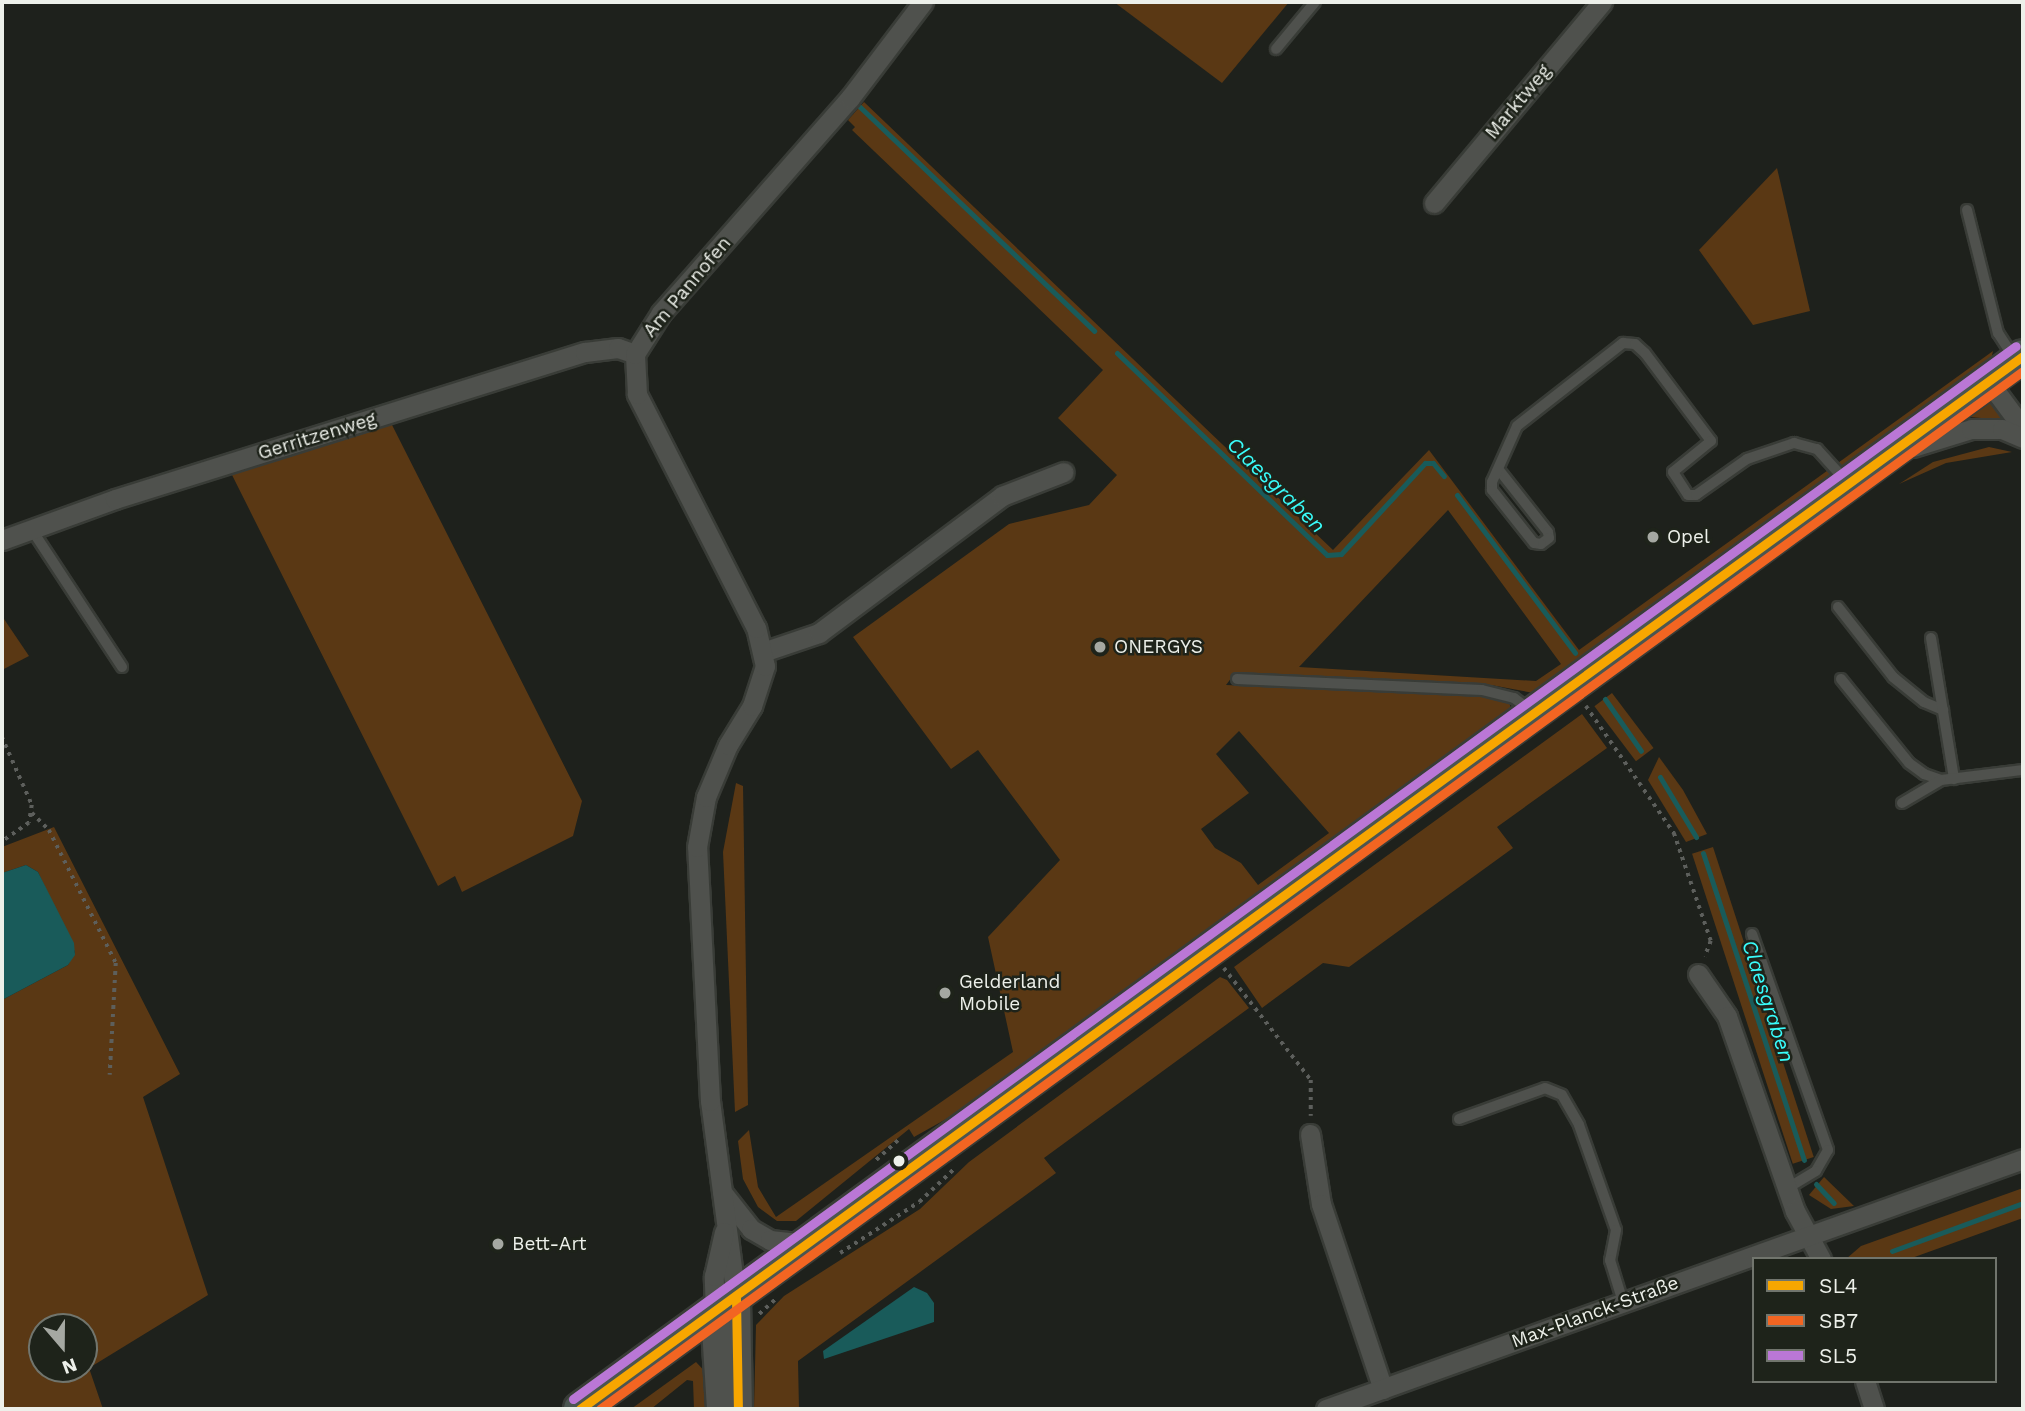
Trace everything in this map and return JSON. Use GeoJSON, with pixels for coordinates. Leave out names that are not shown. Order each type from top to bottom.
{"type":"FeatureCollection","features":[{"type":"Feature","properties":{"kind":"main road"},"geometry":{"type":"LineString","coordinates":[[580,1409],[1535,715],[1988,381],[2021,363]]}},
{"type":"Feature","properties":{"kind":"main road"},"geometry":{"type":"LineString","coordinates":[[721,1409],[725,1306]]}},
{"type":"Feature","properties":{"kind":"main road"},"geometry":{"type":"LineString","coordinates":[[725,1306],[738,1409]]}},
{"type":"Feature","properties":{"kind":"street","name":"Am Pannofen"},"geometry":{"type":"LineString","coordinates":[[725,1306],[724,1231],[701,974],[697,847],[716,772],[762,685],[763,652],[755,628],[637,394],[635,354],[661,313],[850,97],[923,2]]}},
{"type":"Feature","properties":{"kind":"street","name":"Marktweg"},"geometry":{"type":"LineString","coordinates":[[1434,203],[1602,2]]}},
{"type":"Feature","properties":{"kind":"street","name":"Gerritzenweg"},"geometry":{"type":"LineString","coordinates":[[2,540],[585,352],[618,348],[635,354]]}},
{"type":"Feature","properties":{"kind":"street"},"geometry":{"type":"LineString","coordinates":[[1988,381],[2023,428]]}},
{"type":"Feature","properties":{"kind":"street"},"geometry":{"type":"LineString","coordinates":[[1886,457],[1970,429],[2002,429],[2023,438]]}},
{"type":"Feature","properties":{"kind":"street"},"geometry":{"type":"LineString","coordinates":[[763,652],[819,633],[1002,496],[1064,472]]}},
{"type":"Feature","properties":{"kind":"street"},"geometry":{"type":"LineString","coordinates":[[1698,974],[1727,1016],[1788,1188],[1808,1237],[1820,1257]]}},
{"type":"Feature","properties":{"kind":"street"},"geometry":{"type":"LineString","coordinates":[[1310,1134],[1318,1195],[1383,1388]]}},
{"type":"Feature","properties":{"kind":"street","name":"Max-Planck-Straße"},"geometry":{"type":"LineString","coordinates":[[1326,1409],[2023,1159]]}},
{"type":"Feature","properties":{"kind":"street"},"geometry":{"type":"LineString","coordinates":[[719,1187],[751,1230],[770,1240],[808,1245]]}},
{"type":"Feature","properties":{"kind":"street"},"geometry":{"type":"LineString","coordinates":[[1866,1383],[1874,1409]]}},
{"type":"Feature","properties":{"kind":"lane"},"geometry":{"type":"LineString","coordinates":[[1276,49],[1315,2]]}},
{"type":"Feature","properties":{"kind":"lane"},"geometry":{"type":"LineString","coordinates":[[1968,210],[1998,333],[2021,363]]}},
{"type":"Feature","properties":{"kind":"lane"},"geometry":{"type":"LineString","coordinates":[[1499,470],[1548,532],[1549,538],[1541,544],[1534,543],[1492,490],[1499,470],[1517,426],[1623,343],[1635,344],[1645,353],[1711,441],[1673,472],[1688,495],[1696,495],[1747,459],[1794,443],[1817,449],[1849,484]]}},
{"type":"Feature","properties":{"kind":"lane"},"geometry":{"type":"LineString","coordinates":[[32,530],[122,667]]}},
{"type":"Feature","properties":{"kind":"lane"},"geometry":{"type":"LineString","coordinates":[[1839,607],[1893,677],[1924,702],[1943,710]]}},
{"type":"Feature","properties":{"kind":"lane"},"geometry":{"type":"LineString","coordinates":[[1931,638],[1954,779]]}},
{"type":"Feature","properties":{"kind":"lane"},"geometry":{"type":"LineString","coordinates":[[1237,679],[1493,691],[1514,698],[1535,715]]}},
{"type":"Feature","properties":{"kind":"lane"},"geometry":{"type":"LineString","coordinates":[[1841,679],[1909,763],[1941,780]]}},
{"type":"Feature","properties":{"kind":"lane"},"geometry":{"type":"LineString","coordinates":[[1902,803],[1941,780],[2023,770]]}},
{"type":"Feature","properties":{"kind":"lane"},"geometry":{"type":"LineString","coordinates":[[1752,934],[1828,1150],[1816,1171],[1788,1188]]}},
{"type":"Feature","properties":{"kind":"lane"},"geometry":{"type":"LineString","coordinates":[[1458,1119],[1545,1088],[1562,1095],[1579,1125],[1616,1230],[1610,1260],[1623,1302]]}},
{"type":"Feature","properties":{"kind":"path"},"geometry":{"type":"LineString","coordinates":[[1584,704],[1660,808],[1682,851],[1711,941],[1698,974]]}},
{"type":"Feature","properties":{"kind":"path"},"geometry":{"type":"LineString","coordinates":[[2,737],[26,786],[32,813],[49,830],[116,962],[110,1076]]}},
{"type":"Feature","properties":{"kind":"path"},"geometry":{"type":"LineString","coordinates":[[2,842],[21,831],[32,813]]}},
{"type":"Feature","properties":{"kind":"path"},"geometry":{"type":"LineString","coordinates":[[1223,966],[1311,1080],[1310,1134]]}},
{"type":"Feature","properties":{"kind":"shaded area"},"geometry":{"type":"Polygon","coordinates":[[[1114,2],[1289,2],[1222,83],[1114,2]]]}},
{"type":"Feature","properties":{"kind":"shaded area"},"geometry":{"type":"Polygon","coordinates":[[[864,102],[1333,550],[1429,450],[1579,650],[1993,351],[1991,360],[1539,694],[1491,685],[1235,673],[1226,685],[1490,696],[1509,702],[1512,712],[982,1099],[914,1137],[909,1129],[796,1221],[777,1221],[758,1207],[743,1179],[738,1141],[749,1130],[758,1187],[776,1217],[1013,1052],[988,937],[1060,860],[978,750],[951,769],[853,637],[1009,524],[1089,505],[1117,475],[1058,418],[1103,370],[852,130],[855,127],[848,120],[864,102]],[[1448,510],[1299,667],[1536,681],[1561,664],[1448,510]],[[1239,731],[1216,754],[1249,793],[1201,829],[1215,848],[1241,863],[1258,885],[1329,833],[1239,731]]]}},
{"type":"Feature","properties":{"kind":"shaded area"},"geometry":{"type":"Polygon","coordinates":[[[1777,168],[1810,311],[1753,325],[1699,250],[1777,168]]]}},
{"type":"Feature","properties":{"kind":"shaded area"},"geometry":{"type":"Polygon","coordinates":[[[1991,402],[2003,420],[1970,417],[1986,404],[1991,402]]]}},
{"type":"Feature","properties":{"kind":"shaded area"},"geometry":{"type":"Polygon","coordinates":[[[390,421],[582,801],[573,836],[462,892],[455,876],[438,886],[230,471],[390,421]]]}},
{"type":"Feature","properties":{"kind":"shaded area"},"geometry":{"type":"Polygon","coordinates":[[[1989,447],[2012,452],[1946,463],[1899,484],[1933,462],[1989,447]]]}},
{"type":"Feature","properties":{"kind":"shaded area"},"geometry":{"type":"Polygon","coordinates":[[[2,616],[29,656],[2,670],[2,616]]]}},
{"type":"Feature","properties":{"kind":"shaded area"},"geometry":{"type":"Polygon","coordinates":[[[1612,693],[1654,748],[1636,761],[1594,706],[1612,693]]]}},
{"type":"Feature","properties":{"kind":"shaded area"},"geometry":{"type":"Polygon","coordinates":[[[1582,714],[1607,748],[1497,827],[1513,848],[1349,967],[1323,963],[1262,1008],[1234,967],[1582,714]]]}},
{"type":"Feature","properties":{"kind":"shaded area"},"geometry":{"type":"Polygon","coordinates":[[[1659,757],[1683,790],[1707,834],[1686,842],[1648,780],[1659,757]]]}},
{"type":"Feature","properties":{"kind":"shaded area"},"geometry":{"type":"Polygon","coordinates":[[[736,783],[743,786],[748,1105],[735,1112],[723,852],[736,783]]]}},
{"type":"Feature","properties":{"kind":"shaded area"},"geometry":{"type":"Polygon","coordinates":[[[54,827],[180,1074],[143,1097],[208,1295],[98,1362],[98,1313],[28,1313],[28,1383],[94,1383],[103,1409],[2,1409],[2,1000],[68,965],[75,952],[38,872],[26,865],[2,873],[2,847],[54,827]]]}},
{"type":"Feature","properties":{"kind":"shaded area"},"geometry":{"type":"Polygon","coordinates":[[[1713,847],[1814,1157],[1793,1164],[1692,854],[1713,847]]]}},
{"type":"Feature","properties":{"kind":"shaded area"},"geometry":{"type":"Polygon","coordinates":[[[1220,977],[1227,980],[1249,1008],[1044,1158],[1056,1173],[798,1361],[799,1409],[754,1409],[756,1325],[784,1296],[920,1209],[969,1162],[1220,977]]]}},
{"type":"Feature","properties":{"kind":"shaded area"},"geometry":{"type":"Polygon","coordinates":[[[1824,1177],[1854,1206],[1831,1209],[1809,1195],[1824,1177]]]}},
{"type":"Feature","properties":{"kind":"shaded area"},"geometry":{"type":"Polygon","coordinates":[[[2023,1188],[2023,1218],[1915,1257],[1848,1257],[1861,1246],[2023,1188]]]}},
{"type":"Feature","properties":{"kind":"shaded area"},"geometry":{"type":"Polygon","coordinates":[[[696,1362],[711,1378],[715,1409],[694,1409],[693,1381],[687,1380],[651,1409],[631,1409],[696,1362]]]}},
{"type":"Feature","properties":{"kind":"water"},"geometry":{"type":"Polygon","coordinates":[[[26,865],[38,872],[74,943],[75,955],[68,965],[2,1000],[2,873],[26,865]]]}},
{"type":"Feature","properties":{"kind":"water"},"geometry":{"type":"Polygon","coordinates":[[[914,1287],[927,1293],[934,1303],[934,1322],[824,1359],[823,1351],[914,1287]]]}},
{"type":"Feature","properties":{"kind":"waterway","name":"Claesgraben"},"geometry":{"type":"LineString","coordinates":[[860,107],[1094,331]]}},
{"type":"Feature","properties":{"kind":"waterway","name":"Claesgraben"},"geometry":{"type":"LineString","coordinates":[[1117,353],[1327,555],[1341,554],[1425,463],[1433,463],[1444,476]]}},
{"type":"Feature","properties":{"kind":"waterway","name":"Claesgraben"},"geometry":{"type":"LineString","coordinates":[[1457,495],[1575,653]]}},
{"type":"Feature","properties":{"kind":"waterway","name":"Claesgraben"},"geometry":{"type":"LineString","coordinates":[[1605,699],[1641,751]]}},
{"type":"Feature","properties":{"kind":"waterway","name":"Claesgraben"},"geometry":{"type":"LineString","coordinates":[[1660,777],[1696,837]]}},
{"type":"Feature","properties":{"kind":"waterway","name":"Claesgraben"},"geometry":{"type":"LineString","coordinates":[[1703,853],[1804,1160]]}},
{"type":"Feature","properties":{"kind":"waterway","name":"Claesgraben"},"geometry":{"type":"LineString","coordinates":[[1816,1184],[1834,1203]]}},
{"type":"Feature","properties":{"kind":"waterway","name":"Claesgraben"},"geometry":{"type":"LineString","coordinates":[[1892,1251],[2023,1203]]}},
{"type":"Feature","properties":{"kind":"transit line","name":"SL5"},"geometry":{"type":"LineString","coordinates":[[573,1399],[2016,346]]}},
{"type":"Feature","properties":{"kind":"transit line","name":"SL4"},"geometry":{"type":"LineString","coordinates":[[580,1409],[2023,356]]}},
{"type":"Feature","properties":{"kind":"transit line","name":"SB7"},"geometry":{"type":"LineString","coordinates":[[600,1409],[2023,371]]}},
{"type":"Feature","properties":{"kind":"transit line","name":"SL4"},"geometry":{"type":"LineString","coordinates":[[736,1298],[738,1409]]}},
{"type":"Feature","properties":{"kind":"place","name":"Opel"},"geometry":{"type":"Point","coordinates":[1653,537]}},
{"type":"Feature","properties":{"kind":"place","name":"ONERGYS"},"geometry":{"type":"Point","coordinates":[1100,647]}},
{"type":"Feature","properties":{"kind":"place","name":"Gelderland Mobile"},"geometry":{"type":"Point","coordinates":[945,993]}},
{"type":"Feature","properties":{"kind":"place","name":"Bett-Art"},"geometry":{"type":"Point","coordinates":[498,1244]}}]}
